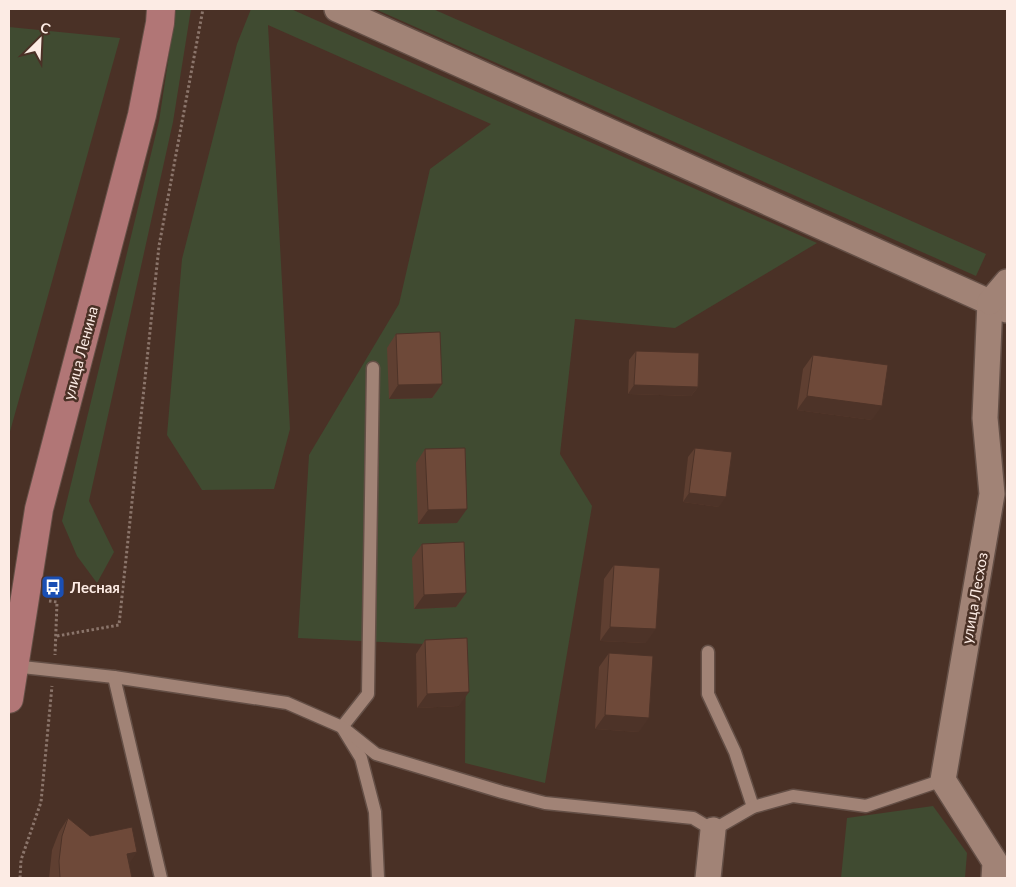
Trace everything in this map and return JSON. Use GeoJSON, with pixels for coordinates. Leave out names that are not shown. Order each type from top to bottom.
{"type":"FeatureCollection","features":[{"type":"Feature","properties":{"kind":"main road","name":"улица Ленина"},"geometry":{"type":"LineString","coordinates":[[9,700],[11,666],[39,509],[142,115],[161,9]]}},
{"type":"Feature","properties":{"kind":"street"},"geometry":{"type":"LineString","coordinates":[[337,9],[999,306],[1007,282]]}},
{"type":"Feature","properties":{"kind":"street","name":"улица Лесхоз"},"geometry":{"type":"LineString","coordinates":[[943,780],[992,494],[985,418],[999,306]]}},
{"type":"Feature","properties":{"kind":"street"},"geometry":{"type":"LineString","coordinates":[[943,780],[995,862],[994,878]]}},
{"type":"Feature","properties":{"kind":"street"},"geometry":{"type":"LineString","coordinates":[[708,878],[713,830]]}},
{"type":"Feature","properties":{"kind":"lane"},"geometry":{"type":"LineString","coordinates":[[342,727],[368,694],[373,368]]}},
{"type":"Feature","properties":{"kind":"lane"},"geometry":{"type":"LineString","coordinates":[[708,652],[708,694],[735,752],[752,807]]}},
{"type":"Feature","properties":{"kind":"lane"},"geometry":{"type":"LineString","coordinates":[[11,666],[114,677],[287,703],[342,727],[376,754],[502,792],[545,803],[693,818],[713,830],[752,807],[793,796],[866,806],[943,780]]}},
{"type":"Feature","properties":{"kind":"lane"},"geometry":{"type":"LineString","coordinates":[[114,677],[161,878]]}},
{"type":"Feature","properties":{"kind":"lane"},"geometry":{"type":"LineString","coordinates":[[342,727],[361,758],[375,812],[378,878]]}},
{"type":"Feature","properties":{"kind":"path"},"geometry":{"type":"LineString","coordinates":[[57,636],[119,625],[159,246],[203,9]]}},
{"type":"Feature","properties":{"kind":"path"},"geometry":{"type":"LineString","coordinates":[[20,878],[21,860],[41,802],[54,671],[57,602],[44,601]]}},
{"type":"Feature","properties":{"kind":"green space"},"geometry":{"type":"Polygon","coordinates":[[[176,9],[191,9],[173,122],[89,501],[114,552],[97,583],[77,556],[62,521],[159,121],[176,9]]]}},
{"type":"Feature","properties":{"kind":"green space"},"geometry":{"type":"Polygon","coordinates":[[[251,9],[291,9],[817,243],[675,328],[575,319],[560,454],[592,506],[545,783],[465,763],[466,646],[298,638],[309,455],[399,304],[430,169],[491,124],[268,25],[290,429],[274,489],[202,490],[167,435],[182,259],[237,44],[251,9]]]}},
{"type":"Feature","properties":{"kind":"green space"},"geometry":{"type":"Polygon","coordinates":[[[375,9],[433,9],[986,254],[976,276],[375,9]]]}},
{"type":"Feature","properties":{"kind":"green space"},"geometry":{"type":"Polygon","coordinates":[[[9,27],[120,38],[9,435],[9,27]]]}},
{"type":"Feature","properties":{"kind":"green space"},"geometry":{"type":"Polygon","coordinates":[[[933,806],[967,853],[965,878],[841,878],[847,818],[933,806]]]}},
{"type":"Feature","properties":{"kind":"building"},"geometry":{"type":"Polygon","coordinates":[[[440,332],[442,384],[398,385],[396,334],[440,332]]]}},
{"type":"Feature","properties":{"kind":"building"},"geometry":{"type":"Polygon","coordinates":[[[636,351],[699,353],[698,387],[634,385],[636,351]]]}},
{"type":"Feature","properties":{"kind":"building"},"geometry":{"type":"Polygon","coordinates":[[[813,355],[888,365],[882,406],[807,396],[813,355]]]}},
{"type":"Feature","properties":{"kind":"building"},"geometry":{"type":"Polygon","coordinates":[[[465,448],[467,509],[428,510],[425,449],[465,448]]]}},
{"type":"Feature","properties":{"kind":"building"},"geometry":{"type":"Polygon","coordinates":[[[695,448],[732,452],[726,497],[689,493],[695,448]]]}},
{"type":"Feature","properties":{"kind":"building"},"geometry":{"type":"Polygon","coordinates":[[[464,542],[466,593],[424,595],[422,544],[464,542]]]}},
{"type":"Feature","properties":{"kind":"building"},"geometry":{"type":"Polygon","coordinates":[[[614,565],[660,568],[656,629],[610,627],[614,565]]]}},
{"type":"Feature","properties":{"kind":"building"},"geometry":{"type":"Polygon","coordinates":[[[467,638],[469,692],[427,694],[425,640],[467,638]]]}},
{"type":"Feature","properties":{"kind":"building"},"geometry":{"type":"Polygon","coordinates":[[[609,653],[653,656],[649,718],[605,715],[609,653]]]}},
{"type":"Feature","properties":{"kind":"building"},"geometry":{"type":"Polygon","coordinates":[[[68,818],[90,836],[132,827],[137,852],[127,854],[132,878],[60,878],[59,861],[62,836],[68,818]]]}},
{"type":"Feature","properties":{"kind":"place","name":"Лесная"},"geometry":{"type":"Point","coordinates":[53,587]}}]}
